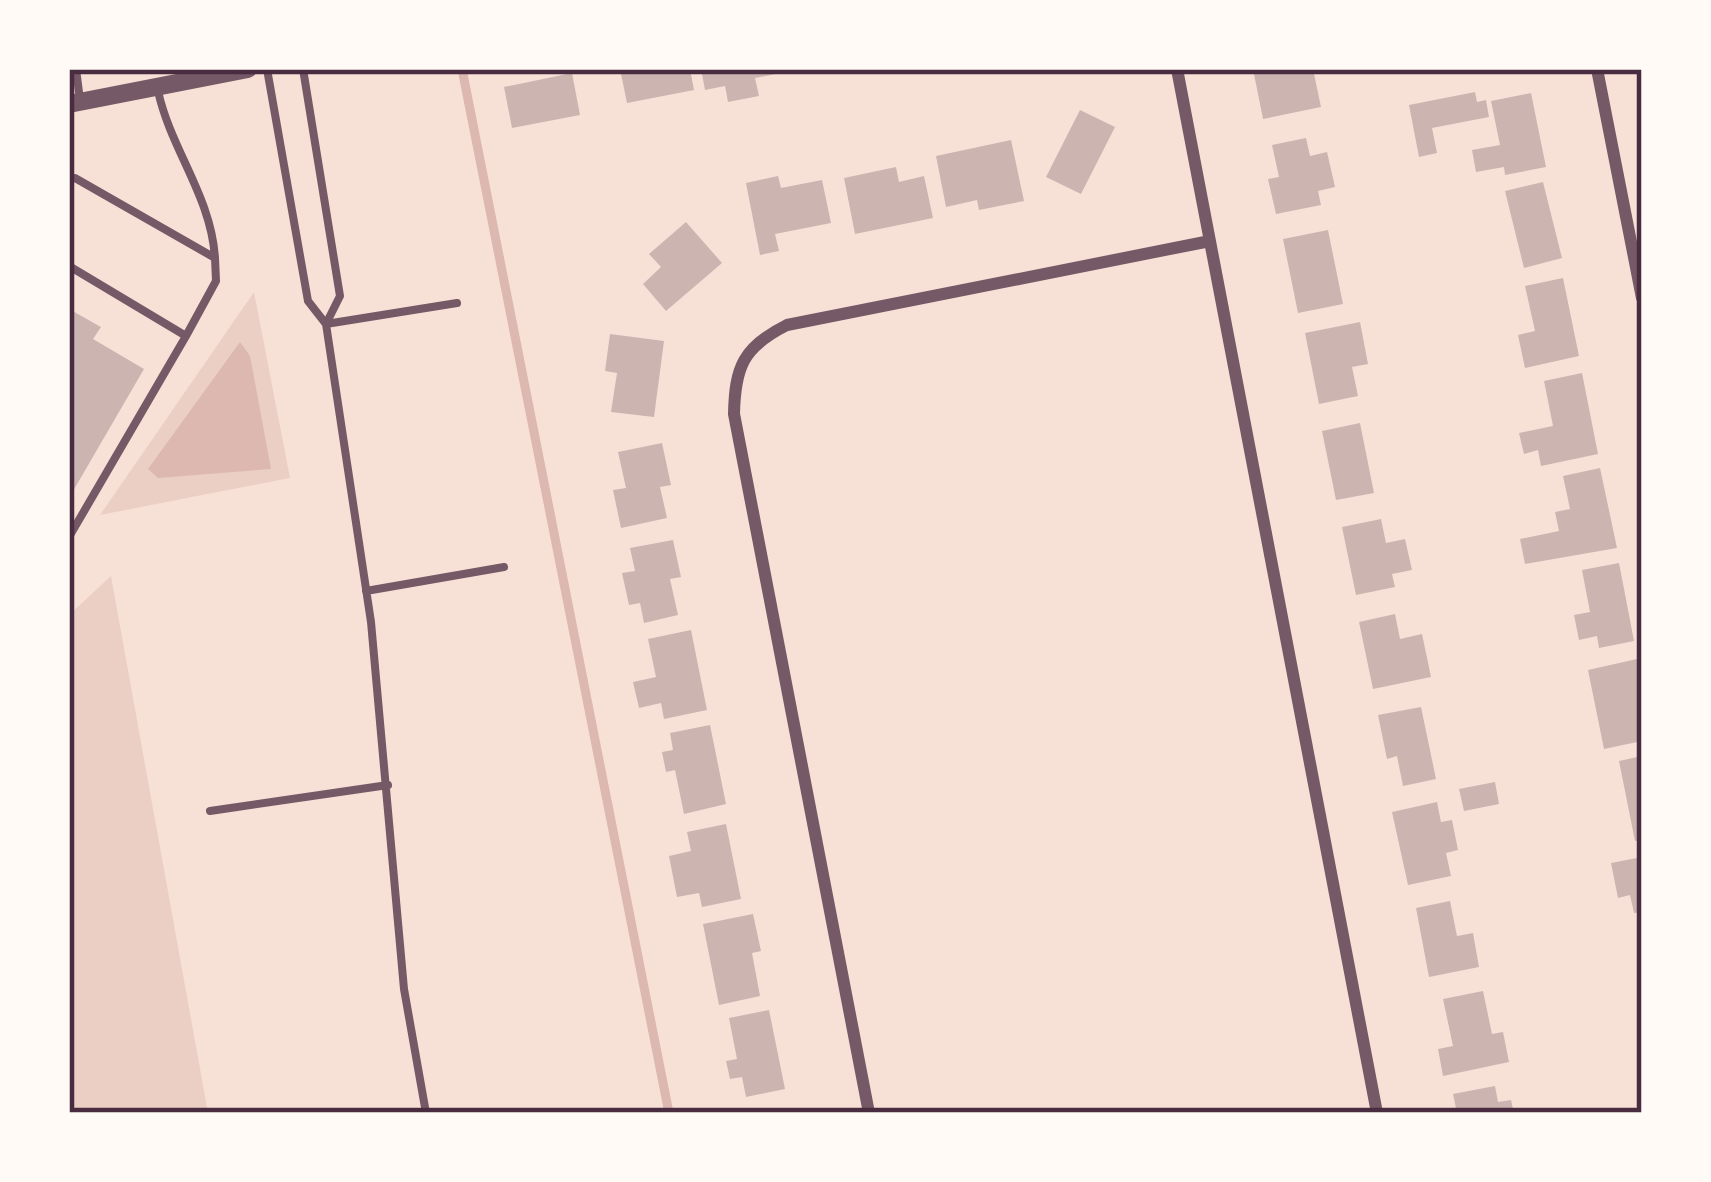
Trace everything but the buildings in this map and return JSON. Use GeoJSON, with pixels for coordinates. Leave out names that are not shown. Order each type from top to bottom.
{"type":"FeatureCollection","features":[{"type":"Feature","properties":{"kind":"street"},"geometry":{"type":"LineString","coordinates":[[74,103],[157,86],[185,75],[248,69]]}},
{"type":"Feature","properties":{"kind":"street"},"geometry":{"type":"LineString","coordinates":[[1178,69],[1377,1113]]}},
{"type":"Feature","properties":{"kind":"street"},"geometry":{"type":"LineString","coordinates":[[1598,69],[1642,298]]}},
{"type":"Feature","properties":{"kind":"street"},"geometry":{"type":"LineString","coordinates":[[869,1113],[734,414],[735,379],[747,355],[765,336],[787,325],[1210,241]]}},
{"type":"Feature","properties":{"kind":"lane"},"geometry":{"type":"LineString","coordinates":[[74,103],[76,69]]}},
{"type":"Feature","properties":{"kind":"lane"},"geometry":{"type":"LineString","coordinates":[[267,69],[308,301],[326,323],[366,592],[404,989],[426,1113]]}},
{"type":"Feature","properties":{"kind":"lane"},"geometry":{"type":"LineString","coordinates":[[303,69],[340,296],[326,323]]}},
{"type":"Feature","properties":{"kind":"lane"},"geometry":{"type":"LineString","coordinates":[[69,537],[216,281],[213,226],[200,188],[166,125],[157,86]]}},
{"type":"Feature","properties":{"kind":"lane"},"geometry":{"type":"LineString","coordinates":[[69,179],[75,178],[215,258]]}},
{"type":"Feature","properties":{"kind":"lane"},"geometry":{"type":"LineString","coordinates":[[69,266],[186,336]]}},
{"type":"Feature","properties":{"kind":"lane"},"geometry":{"type":"LineString","coordinates":[[326,323],[457,303]]}},
{"type":"Feature","properties":{"kind":"lane"},"geometry":{"type":"LineString","coordinates":[[366,592],[504,567]]}},
{"type":"Feature","properties":{"kind":"lane"},"geometry":{"type":"LineString","coordinates":[[210,811],[388,785]]}},
{"type":"Feature","properties":{"kind":"shaded area"},"geometry":{"type":"Polygon","coordinates":[[[254,292],[290,478],[100,515],[254,292]]]}},
{"type":"Feature","properties":{"kind":"shaded area"},"geometry":{"type":"Polygon","coordinates":[[[240,342],[250,356],[271,469],[158,478],[148,469],[240,342]]]}},
{"type":"Feature","properties":{"kind":"shaded area"},"geometry":{"type":"Polygon","coordinates":[[[111,576],[208,1113],[69,1113],[69,615],[111,576]]]}},
{"type":"Feature","properties":{"kind":"waterway"},"geometry":{"type":"LineString","coordinates":[[462,69],[669,1113]]}}]}
